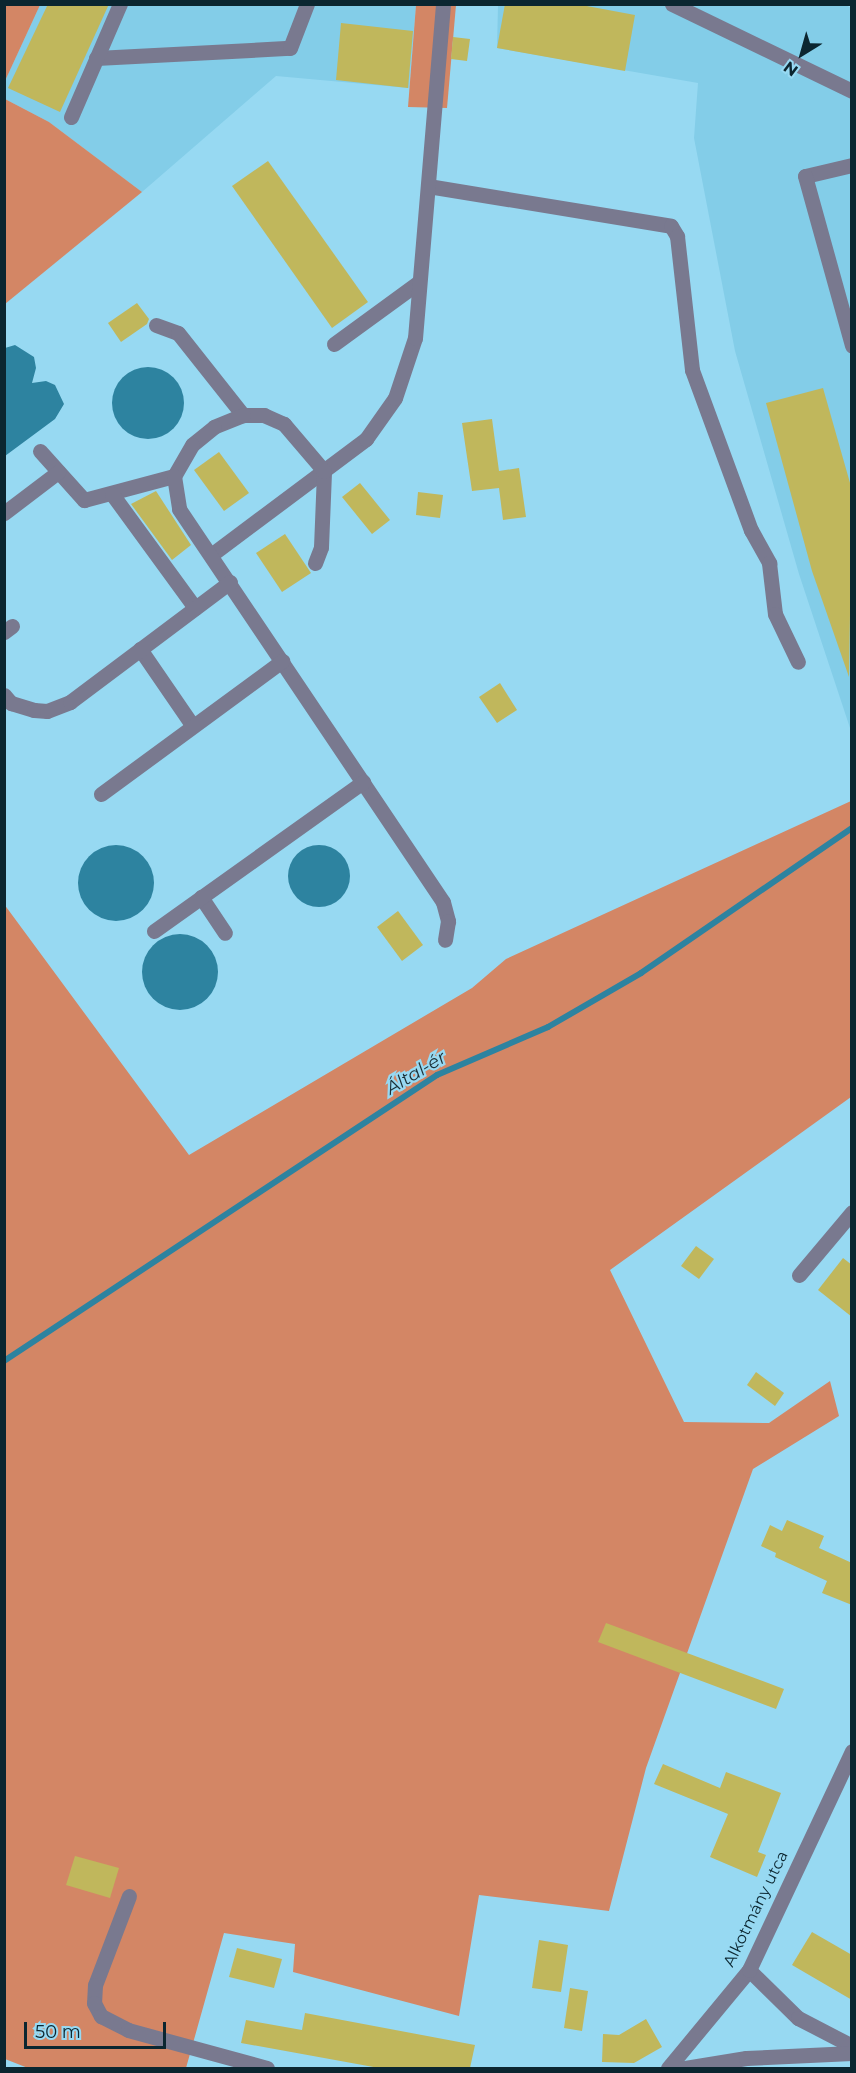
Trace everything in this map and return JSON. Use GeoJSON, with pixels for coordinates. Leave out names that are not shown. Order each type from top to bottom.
{"type":"FeatureCollection","features":[{"type":"Feature","properties":{"kind":"street"},"geometry":{"type":"LineString","coordinates":[[71,117],[120,4]]}},
{"type":"Feature","properties":{"kind":"street"},"geometry":{"type":"LineString","coordinates":[[96,58],[290,48],[307,4]]}},
{"type":"Feature","properties":{"kind":"street"},"geometry":{"type":"LineString","coordinates":[[211,555],[366,439],[395,398],[415,338],[443,4]]}},
{"type":"Feature","properties":{"kind":"street"},"geometry":{"type":"LineString","coordinates":[[672,4],[852,91]]}},
{"type":"Feature","properties":{"kind":"street"},"geometry":{"type":"LineString","coordinates":[[852,165],[805,176],[852,346]]}},
{"type":"Feature","properties":{"kind":"street"},"geometry":{"type":"LineString","coordinates":[[428,186],[671,226],[677,236],[692,370],[752,530],[769,563],[775,614],[798,662]]}},
{"type":"Feature","properties":{"kind":"street"},"geometry":{"type":"LineString","coordinates":[[334,344],[419,282]]}},
{"type":"Feature","properties":{"kind":"street"},"geometry":{"type":"LineString","coordinates":[[156,325],[178,333],[243,415]]}},
{"type":"Feature","properties":{"kind":"street"},"geometry":{"type":"LineString","coordinates":[[315,563],[321,547],[324,471],[279,419],[243,415],[203,434],[184,453],[174,476],[174,493],[179,509],[443,902],[448,921],[446,940]]}},
{"type":"Feature","properties":{"kind":"street"},"geometry":{"type":"LineString","coordinates":[[40,451],[84,500],[174,476]]}},
{"type":"Feature","properties":{"kind":"street"},"geometry":{"type":"LineString","coordinates":[[4,513],[58,472]]}},
{"type":"Feature","properties":{"kind":"street"},"geometry":{"type":"LineString","coordinates":[[112,494],[195,608]]}},
{"type":"Feature","properties":{"kind":"street"},"geometry":{"type":"LineString","coordinates":[[4,695],[21,707],[47,711],[58,707],[230,582]]}},
{"type":"Feature","properties":{"kind":"street"},"geometry":{"type":"LineString","coordinates":[[140,649],[194,726]]}},
{"type":"Feature","properties":{"kind":"street"},"geometry":{"type":"LineString","coordinates":[[101,794],[282,661]]}},
{"type":"Feature","properties":{"kind":"street"},"geometry":{"type":"LineString","coordinates":[[154,931],[363,782]]}},
{"type":"Feature","properties":{"kind":"street"},"geometry":{"type":"LineString","coordinates":[[201,897],[225,933]]}},
{"type":"Feature","properties":{"kind":"street"},"geometry":{"type":"LineString","coordinates":[[799,1275],[852,1212]]}},
{"type":"Feature","properties":{"kind":"street","name":"Alkotmány utca"},"geometry":{"type":"LineString","coordinates":[[668,2068],[749,1970],[852,1751]]}},
{"type":"Feature","properties":{"kind":"street"},"geometry":{"type":"LineString","coordinates":[[129,1896],[95,1985],[94,2003],[102,2016],[128,2030],[267,2068]]}},
{"type":"Feature","properties":{"kind":"street"},"geometry":{"type":"LineString","coordinates":[[749,1970],[798,2018],[852,2046]]}},
{"type":"Feature","properties":{"kind":"street"},"geometry":{"type":"LineString","coordinates":[[685,2068],[746,2058],[852,2053]]}},
{"type":"Feature","properties":{"kind":"shaded area"},"geometry":{"type":"Polygon","coordinates":[[[844,4],[851,8],[851,731],[799,574],[735,351],[694,138],[698,83],[497,48],[498,5],[844,4]]]}},
{"type":"Feature","properties":{"kind":"shaded area"},"geometry":{"type":"Polygon","coordinates":[[[4,5],[40,5],[5,81],[4,5]]]}},
{"type":"Feature","properties":{"kind":"shaded area"},"geometry":{"type":"Polygon","coordinates":[[[40,5],[416,5],[409,88],[276,76],[142,192],[49,122],[5,99],[5,81],[40,5]]]}},
{"type":"Feature","properties":{"kind":"shaded area"},"geometry":{"type":"Polygon","coordinates":[[[416,5],[456,5],[447,108],[408,107],[416,5]]]}},
{"type":"Feature","properties":{"kind":"shaded area"},"geometry":{"type":"Polygon","coordinates":[[[5,99],[49,122],[142,192],[5,304],[5,99]]]}},
{"type":"Feature","properties":{"kind":"shaded area"},"geometry":{"type":"Polygon","coordinates":[[[15,345],[34,357],[36,368],[32,383],[46,381],[55,385],[64,404],[55,419],[5,456],[5,348],[15,345]]]}},
{"type":"Feature","properties":{"kind":"shaded area"},"geometry":{"type":"Polygon","coordinates":[[[148,367],[168,373],[178,383],[184,403],[178,423],[168,433],[148,439],[128,433],[118,423],[112,403],[118,383],[128,373],[148,367]]]}},
{"type":"Feature","properties":{"kind":"shaded area"},"geometry":{"type":"Polygon","coordinates":[[[851,801],[851,1097],[610,1270],[684,1422],[769,1423],[830,1381],[839,1416],[753,1469],[646,1768],[609,1911],[479,1895],[459,2016],[293,1972],[295,1944],[224,1933],[186,2068],[28,2068],[5,2059],[4,904],[189,1155],[472,988],[506,959],[851,801]]]}},
{"type":"Feature","properties":{"kind":"shaded area"},"geometry":{"type":"Polygon","coordinates":[[[116,845],[130,848],[143,856],[151,869],[154,883],[151,897],[143,910],[130,918],[116,921],[102,918],[89,910],[81,897],[78,883],[81,869],[89,856],[102,848],[116,845]]]}},
{"type":"Feature","properties":{"kind":"shaded area"},"geometry":{"type":"Polygon","coordinates":[[[319,845],[331,847],[341,854],[348,864],[350,876],[348,888],[341,898],[331,905],[319,907],[307,905],[297,898],[290,888],[288,876],[290,864],[297,854],[307,847],[319,845]]]}},
{"type":"Feature","properties":{"kind":"shaded area"},"geometry":{"type":"Polygon","coordinates":[[[180,934],[194,937],[207,945],[215,958],[218,972],[215,986],[207,999],[194,1007],[180,1010],[166,1007],[153,999],[145,986],[142,972],[145,958],[153,945],[166,937],[180,934]]]}},
{"type":"Feature","properties":{"kind":"building"},"geometry":{"type":"Polygon","coordinates":[[[48,4],[109,4],[60,112],[8,88],[48,4]]]}},
{"type":"Feature","properties":{"kind":"building"},"geometry":{"type":"Polygon","coordinates":[[[505,4],[576,4],[635,15],[625,71],[497,48],[505,4]]]}},
{"type":"Feature","properties":{"kind":"building"},"geometry":{"type":"Polygon","coordinates":[[[341,23],[413,31],[408,88],[336,80],[341,23]]]}},
{"type":"Feature","properties":{"kind":"building"},"geometry":{"type":"Polygon","coordinates":[[[453,37],[470,39],[467,61],[451,59],[453,37]]]}},
{"type":"Feature","properties":{"kind":"building"},"geometry":{"type":"Polygon","coordinates":[[[268,161],[368,302],[332,328],[232,186],[268,161]]]}},
{"type":"Feature","properties":{"kind":"building"},"geometry":{"type":"Polygon","coordinates":[[[137,303],[149,319],[147,324],[121,342],[108,323],[137,303]]]}},
{"type":"Feature","properties":{"kind":"building"},"geometry":{"type":"Polygon","coordinates":[[[823,388],[852,490],[849,677],[812,571],[766,403],[823,388]]]}},
{"type":"Feature","properties":{"kind":"building"},"geometry":{"type":"Polygon","coordinates":[[[492,419],[499,471],[519,468],[526,517],[503,520],[499,488],[472,491],[462,423],[492,419]]]}},
{"type":"Feature","properties":{"kind":"building"},"geometry":{"type":"Polygon","coordinates":[[[219,452],[249,493],[224,511],[194,470],[219,452]]]}},
{"type":"Feature","properties":{"kind":"building"},"geometry":{"type":"Polygon","coordinates":[[[360,483],[390,520],[372,534],[342,497],[360,483]]]}},
{"type":"Feature","properties":{"kind":"building"},"geometry":{"type":"Polygon","coordinates":[[[156,491],[191,545],[172,560],[131,504],[156,491]]]}},
{"type":"Feature","properties":{"kind":"building"},"geometry":{"type":"Polygon","coordinates":[[[418,492],[443,495],[440,518],[416,515],[418,492]]]}},
{"type":"Feature","properties":{"kind":"building"},"geometry":{"type":"Polygon","coordinates":[[[285,534],[311,573],[282,592],[256,553],[285,534]]]}},
{"type":"Feature","properties":{"kind":"building"},"geometry":{"type":"Polygon","coordinates":[[[500,683],[517,710],[497,723],[479,697],[500,683]]]}},
{"type":"Feature","properties":{"kind":"building"},"geometry":{"type":"Polygon","coordinates":[[[398,911],[423,945],[402,961],[377,927],[398,911]]]}},
{"type":"Feature","properties":{"kind":"building"},"geometry":{"type":"Polygon","coordinates":[[[696,1246],[714,1259],[699,1279],[681,1266],[696,1246]]]}},
{"type":"Feature","properties":{"kind":"building"},"geometry":{"type":"Polygon","coordinates":[[[843,1258],[852,1265],[852,1317],[818,1290],[843,1258]]]}},
{"type":"Feature","properties":{"kind":"building"},"geometry":{"type":"Polygon","coordinates":[[[756,1372],[784,1393],[775,1406],[747,1385],[756,1372]]]}},
{"type":"Feature","properties":{"kind":"building"},"geometry":{"type":"Polygon","coordinates":[[[787,1520],[824,1536],[819,1548],[852,1563],[852,1605],[822,1593],[827,1581],[775,1557],[776,1553],[761,1546],[770,1525],[782,1531],[787,1520]]]}},
{"type":"Feature","properties":{"kind":"building"},"geometry":{"type":"Polygon","coordinates":[[[606,1623],[784,1689],[776,1709],[598,1642],[606,1623]]]}},
{"type":"Feature","properties":{"kind":"building"},"geometry":{"type":"Polygon","coordinates":[[[663,1764],[720,1788],[726,1772],[781,1793],[758,1852],[766,1855],[757,1877],[710,1857],[728,1814],[654,1784],[663,1764]]]}},
{"type":"Feature","properties":{"kind":"building"},"geometry":{"type":"Polygon","coordinates":[[[75,1856],[119,1868],[110,1898],[66,1885],[75,1856]]]}},
{"type":"Feature","properties":{"kind":"building"},"geometry":{"type":"Polygon","coordinates":[[[812,1932],[852,1955],[852,2000],[792,1965],[812,1932]]]}},
{"type":"Feature","properties":{"kind":"building"},"geometry":{"type":"Polygon","coordinates":[[[539,1940],[568,1945],[561,1992],[532,1988],[539,1940]]]}},
{"type":"Feature","properties":{"kind":"building"},"geometry":{"type":"Polygon","coordinates":[[[237,1948],[282,1959],[274,1988],[229,1977],[237,1948]]]}},
{"type":"Feature","properties":{"kind":"building"},"geometry":{"type":"Polygon","coordinates":[[[570,1988],[588,1991],[582,2031],[564,2028],[570,1988]]]}},
{"type":"Feature","properties":{"kind":"building"},"geometry":{"type":"Polygon","coordinates":[[[305,2013],[475,2045],[470,2068],[379,2068],[241,2043],[246,2020],[302,2030],[305,2013]]]}},
{"type":"Feature","properties":{"kind":"building"},"geometry":{"type":"Polygon","coordinates":[[[646,2019],[662,2047],[634,2063],[602,2062],[603,2034],[619,2035],[646,2019]]]}},
{"type":"Feature","properties":{"kind":"waterway","name":"Által-ér"},"geometry":{"type":"LineString","coordinates":[[4,1361],[437,1075],[548,1027],[641,973],[852,828]]}}]}
